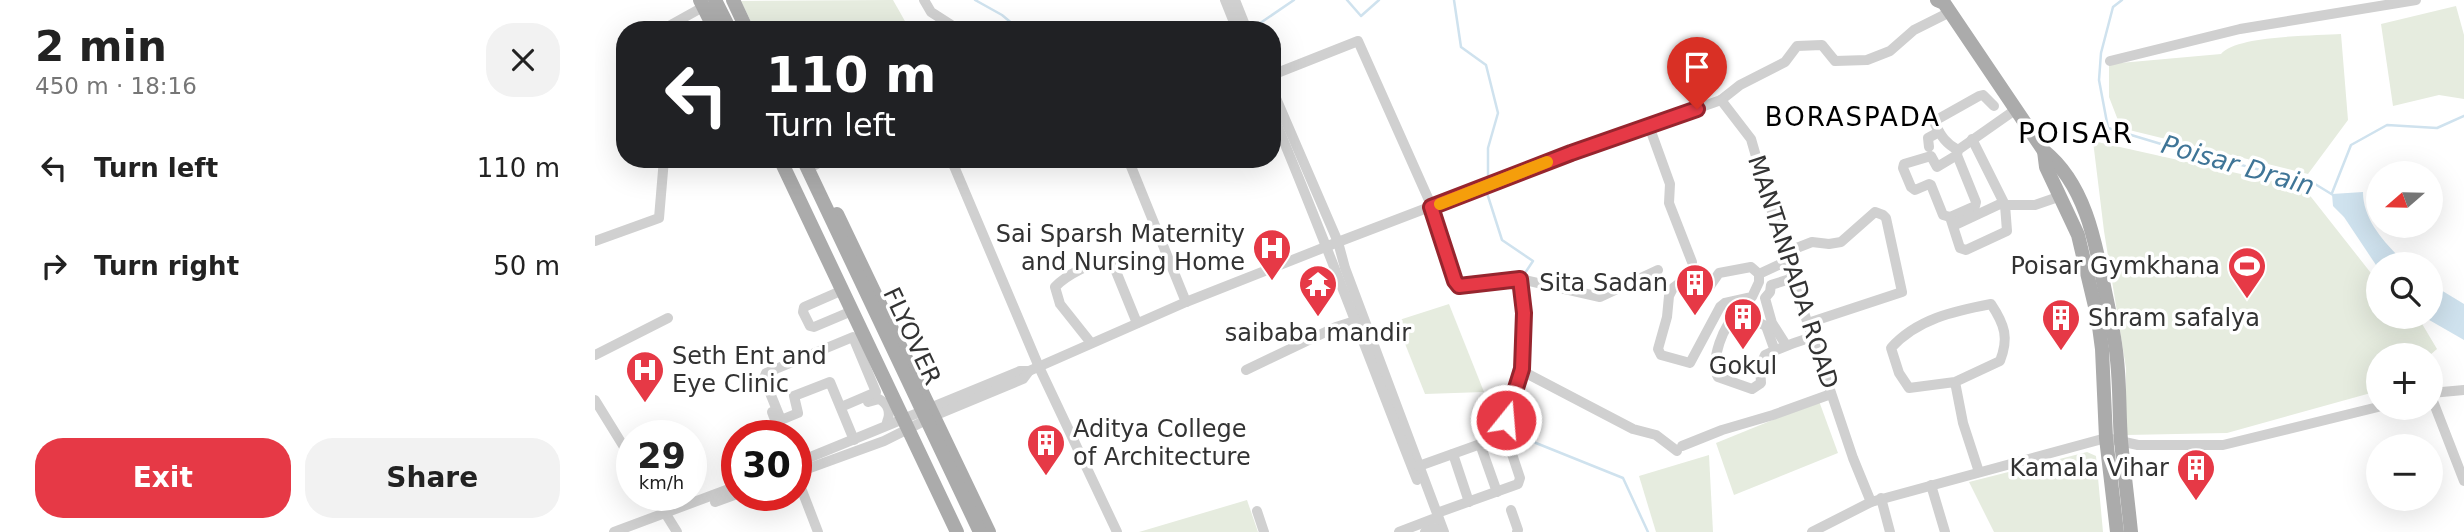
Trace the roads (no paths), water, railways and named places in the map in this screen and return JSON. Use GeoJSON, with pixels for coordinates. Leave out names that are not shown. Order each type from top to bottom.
{"type":"FeatureCollection","features":[{"type":"Feature","properties":{"kind":"main road"},"geometry":{"type":"LineString","coordinates":[[726,0],[736,21]]}},
{"type":"Feature","properties":{"kind":"main road"},"geometry":{"type":"LineString","coordinates":[[733,0],[743,21]]}},
{"type":"Feature","properties":{"kind":"main road"},"geometry":{"type":"LineString","coordinates":[[706,2],[712,21]]}},
{"type":"Feature","properties":{"kind":"main road"},"geometry":{"type":"LineString","coordinates":[[706,2],[722,21]]}},
{"type":"Feature","properties":{"kind":"main road"},"geometry":{"type":"LineString","coordinates":[[1944,4],[2015,110],[2071,184],[2084,209],[2086,237]]}},
{"type":"Feature","properties":{"kind":"main road"},"geometry":{"type":"LineString","coordinates":[[2044,151],[2046,167],[2086,237],[2111,313],[2116,348],[2113,439],[2117,532]]}},
{"type":"Feature","properties":{"kind":"main road"},"geometry":{"type":"LineString","coordinates":[[784,168],[957,532]]}},
{"type":"Feature","properties":{"kind":"main road","name":"FLYOVER"},"geometry":{"type":"LineString","coordinates":[[797,168],[969,532]]}},
{"type":"Feature","properties":{"kind":"main road"},"geometry":{"type":"LineString","coordinates":[[816,168],[989,532]]}},
{"type":"Feature","properties":{"kind":"main road","name":"FLYOVER"},"geometry":{"type":"LineString","coordinates":[[816,168],[980,532]]}},
{"type":"Feature","properties":{"kind":"main road"},"geometry":{"type":"LineString","coordinates":[[2113,439],[2131,532]]}},
{"type":"Feature","properties":{"kind":"street"},"geometry":{"type":"LineString","coordinates":[[924,0],[931,12],[944,21]]}},
{"type":"Feature","properties":{"kind":"street"},"geometry":{"type":"LineString","coordinates":[[1225,0],[1239,21]]}},
{"type":"Feature","properties":{"kind":"street"},"geometry":{"type":"LineString","coordinates":[[1235,0],[1242,21]]}},
{"type":"Feature","properties":{"kind":"street"},"geometry":{"type":"LineString","coordinates":[[2110,61],[2240,29],[2416,0]]}},
{"type":"Feature","properties":{"kind":"street"},"geometry":{"type":"LineString","coordinates":[[676,21],[706,2]]}},
{"type":"Feature","properties":{"kind":"street"},"geometry":{"type":"LineString","coordinates":[[812,467],[1020,371],[1034,369],[1136,319],[1571,153],[1721,100],[1739,85],[1785,62],[1797,46],[1822,45],[1835,61],[1867,60],[1890,51],[1944,4]]}},
{"type":"Feature","properties":{"kind":"street"},"geometry":{"type":"LineString","coordinates":[[1281,71],[1358,41],[1431,207],[1459,286],[1520,279],[1600,297],[1658,270]]}},
{"type":"Feature","properties":{"kind":"street"},"geometry":{"type":"LineString","coordinates":[[1951,221],[1975,206],[1976,202],[1957,153],[1947,144],[1935,124],[1938,118],[1983,95],[1994,106]]}},
{"type":"Feature","properties":{"kind":"street","name":"MANTANPADA ROAD"},"geometry":{"type":"LineString","coordinates":[[1721,100],[1751,139],[1786,260],[1831,394],[1890,532]]}},
{"type":"Feature","properties":{"kind":"street"},"geometry":{"type":"LineString","coordinates":[[1963,104],[1968,116]]}},
{"type":"Feature","properties":{"kind":"street"},"geometry":{"type":"LineString","coordinates":[[1972,139],[2005,205],[2007,231],[1966,250],[1960,248],[1951,221],[1943,215],[1931,185],[1915,190],[1911,187],[1903,168],[1904,164],[1931,156],[1937,167],[1972,139],[2015,110]]}},
{"type":"Feature","properties":{"kind":"street"},"geometry":{"type":"LineString","coordinates":[[1281,112],[1333,244],[1355,321],[1435,526]]}},
{"type":"Feature","properties":{"kind":"street"},"geometry":{"type":"LineString","coordinates":[[1649,125],[1670,184],[1669,203],[1692,262]]}},
{"type":"Feature","properties":{"kind":"street"},"geometry":{"type":"LineString","coordinates":[[1281,132],[1345,268],[1419,466],[1435,526]]}},
{"type":"Feature","properties":{"kind":"street"},"geometry":{"type":"LineString","coordinates":[[1929,147],[1926,140],[1939,132]]}},
{"type":"Feature","properties":{"kind":"street"},"geometry":{"type":"LineString","coordinates":[[595,241],[659,218],[663,168]]}},
{"type":"Feature","properties":{"kind":"street"},"geometry":{"type":"LineString","coordinates":[[955,168],[1034,369],[1117,532]]}},
{"type":"Feature","properties":{"kind":"street"},"geometry":{"type":"LineString","coordinates":[[1132,168],[1186,302]]}},
{"type":"Feature","properties":{"kind":"street"},"geometry":{"type":"LineString","coordinates":[[1951,221],[2000,204],[2035,205],[2061,196]]}},
{"type":"Feature","properties":{"kind":"street"},"geometry":{"type":"LineString","coordinates":[[1763,272],[1752,297],[1724,303],[1720,307],[1690,363],[1661,355],[1658,349],[1667,317],[1669,296],[1681,282],[1705,287],[1710,286],[1719,273],[1751,267],[1771,272],[1812,242],[1841,242],[1875,212],[1883,215],[1886,218],[1902,292],[1808,324]]}},
{"type":"Feature","properties":{"kind":"street"},"geometry":{"type":"LineString","coordinates":[[1089,340],[1060,303],[1055,287],[1064,279],[1102,260],[1109,258],[1113,264],[1136,319]]}},
{"type":"Feature","properties":{"kind":"street"},"geometry":{"type":"LineString","coordinates":[[1786,345],[1772,323],[1765,298],[1771,285],[1793,278]]}},
{"type":"Feature","properties":{"kind":"street"},"geometry":{"type":"LineString","coordinates":[[1506,420],[1522,369],[1524,313],[1520,279]]}},
{"type":"Feature","properties":{"kind":"street"},"geometry":{"type":"LineString","coordinates":[[843,290],[804,307],[803,312],[810,327],[814,327],[852,311]]}},
{"type":"Feature","properties":{"kind":"street"},"geometry":{"type":"LineString","coordinates":[[1991,304],[2004,329],[2006,345],[2000,361],[1955,382],[1909,388],[1899,373],[1891,348],[1902,336],[1934,317],[1991,304]]}},
{"type":"Feature","properties":{"kind":"street"},"geometry":{"type":"LineString","coordinates":[[1775,351],[1766,326],[1738,313],[1732,317],[1724,333],[1716,357],[1715,372],[1718,377],[1752,389],[1762,383],[1762,360],[1767,354],[1775,351],[1786,345],[1812,337]]}},
{"type":"Feature","properties":{"kind":"street"},"geometry":{"type":"LineString","coordinates":[[595,355],[668,318]]}},
{"type":"Feature","properties":{"kind":"street"},"geometry":{"type":"LineString","coordinates":[[1246,370],[1336,327],[1355,321]]}},
{"type":"Feature","properties":{"kind":"street"},"geometry":{"type":"LineString","coordinates":[[841,407],[876,392],[853,337],[766,373],[764,378],[781,420],[798,413],[794,396],[830,382],[841,407],[857,439]]}},
{"type":"Feature","properties":{"kind":"street"},"geometry":{"type":"LineString","coordinates":[[1522,369],[1529,376],[1633,429],[1656,435],[1680,449],[1722,430],[1831,394]]}},
{"type":"Feature","properties":{"kind":"street"},"geometry":{"type":"LineString","coordinates":[[1955,382],[1963,423],[1979,472]]}},
{"type":"Feature","properties":{"kind":"street"},"geometry":{"type":"LineString","coordinates":[[2443,393],[2464,390]]}},
{"type":"Feature","properties":{"kind":"street"},"geometry":{"type":"LineString","coordinates":[[765,396],[775,420]]}},
{"type":"Feature","properties":{"kind":"street"},"geometry":{"type":"LineString","coordinates":[[857,439],[851,412],[854,407],[879,399],[889,412],[887,422]]}},
{"type":"Feature","properties":{"kind":"street"},"geometry":{"type":"LineString","coordinates":[[595,400],[616,434]]}},
{"type":"Feature","properties":{"kind":"street"},"geometry":{"type":"LineString","coordinates":[[1812,532],[1876,500],[2113,439],[2138,444],[2223,445],[2366,410]]}},
{"type":"Feature","properties":{"kind":"street"},"geometry":{"type":"LineString","coordinates":[[2441,420],[2464,481]]}},
{"type":"Feature","properties":{"kind":"street"},"geometry":{"type":"LineString","coordinates":[[812,457],[904,424]]}},
{"type":"Feature","properties":{"kind":"street"},"geometry":{"type":"LineString","coordinates":[[1399,532],[1435,526],[1469,502],[1518,484],[1520,478],[1505,437],[1419,466]]}},
{"type":"Feature","properties":{"kind":"street"},"geometry":{"type":"LineString","coordinates":[[1480,444],[1497,492]]}},
{"type":"Feature","properties":{"kind":"street"},"geometry":{"type":"LineString","coordinates":[[1453,454],[1469,502]]}},
{"type":"Feature","properties":{"kind":"street"},"geometry":{"type":"LineString","coordinates":[[1931,485],[1945,532]]}},
{"type":"Feature","properties":{"kind":"street"},"geometry":{"type":"LineString","coordinates":[[630,532],[721,493]]}},
{"type":"Feature","properties":{"kind":"street"},"geometry":{"type":"LineString","coordinates":[[614,532],[721,499]]}},
{"type":"Feature","properties":{"kind":"street"},"geometry":{"type":"LineString","coordinates":[[1511,510],[1517,532]]}},
{"type":"Feature","properties":{"kind":"street"},"geometry":{"type":"LineString","coordinates":[[663,511],[677,532]]}},
{"type":"Feature","properties":{"kind":"street"},"geometry":{"type":"LineString","coordinates":[[810,511],[818,532]]}},
{"type":"Feature","properties":{"kind":"street"},"geometry":{"type":"LineString","coordinates":[[1257,511],[1264,532]]}},
{"type":"Feature","properties":{"kind":"water"},"geometry":{"type":"Polygon","coordinates":[[[2363,192],[2366,238],[2383,238],[2395,252],[2367,252],[2344,217],[2333,206],[2332,194],[2363,192]]]}},
{"type":"Feature","properties":{"kind":"water"},"geometry":{"type":"Polygon","coordinates":[[[2443,291],[2464,304],[2464,340],[2443,328],[2443,291]]]}},
{"type":"Feature","properties":{"kind":"waterway"},"geometry":{"type":"LineString","coordinates":[[975,0],[1009,21]]}},
{"type":"Feature","properties":{"kind":"waterway"},"geometry":{"type":"LineString","coordinates":[[1263,21],[1294,0]]}},
{"type":"Feature","properties":{"kind":"waterway"},"geometry":{"type":"LineString","coordinates":[[1347,0],[1361,16],[1379,0]]}},
{"type":"Feature","properties":{"kind":"waterway"},"geometry":{"type":"LineString","coordinates":[[1454,0],[1461,47],[1486,65],[1498,113],[1488,148],[1488,177]]}},
{"type":"Feature","properties":{"kind":"waterway","name":"Poisar Drain"},"geometry":{"type":"LineString","coordinates":[[2122,0],[2113,7],[2101,53],[2099,80],[2108,128],[2315,184],[2333,195]]}},
{"type":"Feature","properties":{"kind":"waterway"},"geometry":{"type":"LineString","coordinates":[[2332,193],[2351,145],[2387,125],[2437,128],[2464,116]]}},
{"type":"Feature","properties":{"kind":"waterway"},"geometry":{"type":"LineString","coordinates":[[1487,193],[1502,240],[1533,261],[1525,273]]}},
{"type":"Feature","properties":{"kind":"waterway"},"geometry":{"type":"LineString","coordinates":[[1517,292],[1517,342]]}},
{"type":"Feature","properties":{"kind":"waterway"},"geometry":{"type":"LineString","coordinates":[[1506,403],[1516,359]]}},
{"type":"Feature","properties":{"kind":"waterway"},"geometry":{"type":"LineString","coordinates":[[1502,420],[1501,425],[1531,441],[1623,478],[1648,532]]}},
{"type":"Feature","properties":{"kind":"place","name":"Sai Sparsh Maternity and Nursing Home"},"geometry":{"type":"Point","coordinates":[1272,282]}},
{"type":"Feature","properties":{"kind":"place","name":"Poisar Gymkhana"},"geometry":{"type":"Point","coordinates":[2247,300]}},
{"type":"Feature","properties":{"kind":"place","name":"Sita Sadan"},"geometry":{"type":"Point","coordinates":[1695,317]}},
{"type":"Feature","properties":{"kind":"place","name":"saibaba mandir"},"geometry":{"type":"Point","coordinates":[1318,318]}},
{"type":"Feature","properties":{"kind":"place","name":"Gokul"},"geometry":{"type":"Point","coordinates":[1743,351]}},
{"type":"Feature","properties":{"kind":"place","name":"Shram safalya"},"geometry":{"type":"Point","coordinates":[2061,352]}},
{"type":"Feature","properties":{"kind":"place","name":"Seth Ent and Eye Clinic"},"geometry":{"type":"Point","coordinates":[645,404]}},
{"type":"Feature","properties":{"kind":"place","name":"Aditya College of Architecture"},"geometry":{"type":"Point","coordinates":[1046,477]}},
{"type":"Feature","properties":{"kind":"place","name":"Kamala Vihar"},"geometry":{"type":"Point","coordinates":[2196,502]}},
{"type":"Feature","properties":{"kind":"district","name":"BORASPADA"},"geometry":{"type":"Point","coordinates":[1853,117]}},
{"type":"Feature","properties":{"kind":"district","name":"POISAR"},"geometry":{"type":"Point","coordinates":[2076,133]}}]}
